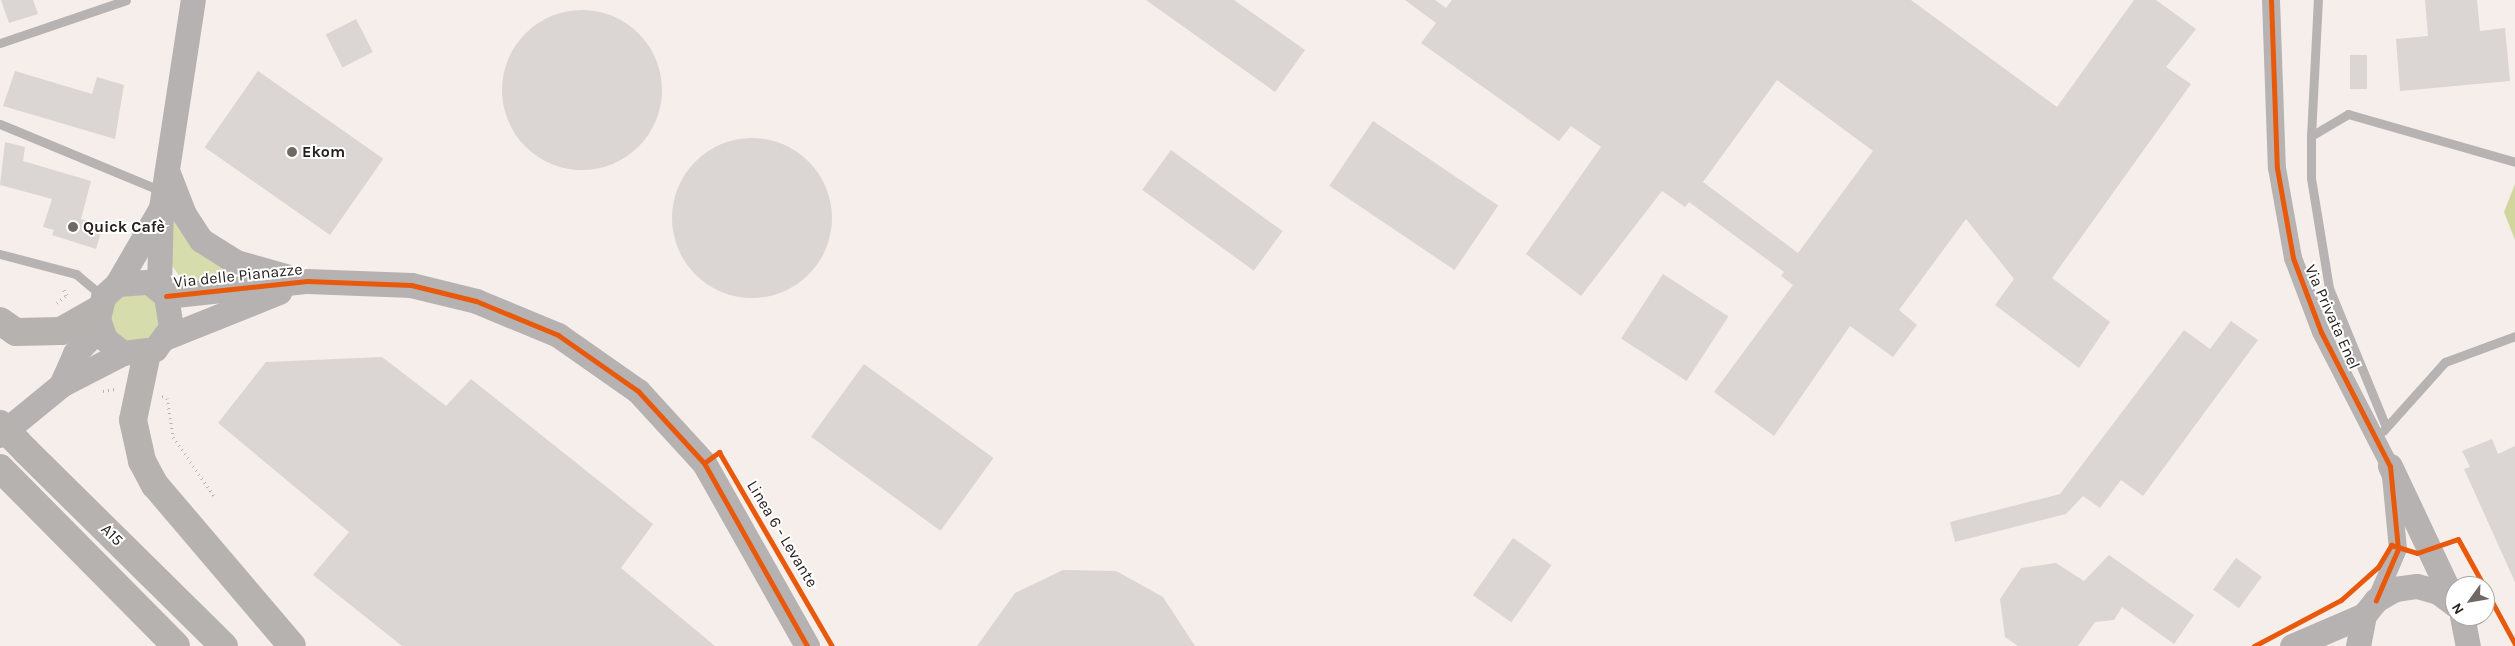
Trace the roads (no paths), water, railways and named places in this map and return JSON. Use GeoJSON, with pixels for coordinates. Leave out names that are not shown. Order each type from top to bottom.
{"type":"FeatureCollection","features":[{"type":"Feature","properties":{"kind":"highway"},"geometry":{"type":"LineString","coordinates":[[0,321],[16,332],[61,331],[105,305]]}},
{"type":"Feature","properties":{"kind":"highway"},"geometry":{"type":"LineString","coordinates":[[145,347],[133,420],[142,461],[155,485],[292,646]]}},
{"type":"Feature","properties":{"kind":"highway","name":"A15"},"geometry":{"type":"LineString","coordinates":[[0,424],[224,646]]}},
{"type":"Feature","properties":{"kind":"highway","name":"A15"},"geometry":{"type":"LineString","coordinates":[[1,469],[176,646]]}},
{"type":"Feature","properties":{"kind":"street","name":"Via delle Pianazze"},"geometry":{"type":"LineString","coordinates":[[193,0],[165,191],[162,292],[307,281],[370,281],[450,293],[525,319],[591,355],[638,391],[704,463],[807,646]]}},
{"type":"Feature","properties":{"kind":"street","name":"Via Privata Enel"},"geometry":{"type":"LineString","coordinates":[[2271,0],[2277,168],[2293,258],[2321,332],[2381,433],[2390,466],[2398,549],[2370,608]]}},
{"type":"Feature","properties":{"kind":"street","name":"Via delle Pianazze"},"geometry":{"type":"LineString","coordinates":[[165,191],[184,214],[201,240],[236,262],[307,281]]}},
{"type":"Feature","properties":{"kind":"street","name":"Via delle Pianazze"},"geometry":{"type":"LineString","coordinates":[[61,385],[76,353],[105,305],[165,191]]}},
{"type":"Feature","properties":{"kind":"street"},"geometry":{"type":"LineString","coordinates":[[139,280],[162,292],[172,316],[145,347],[113,347],[105,305],[139,280]]}},
{"type":"Feature","properties":{"kind":"street","name":"Via delle Pianazze"},"geometry":{"type":"LineString","coordinates":[[0,435],[61,385],[145,347],[307,281]]}},
{"type":"Feature","properties":{"kind":"street"},"geometry":{"type":"LineString","coordinates":[[2390,466],[2445,583]]}},
{"type":"Feature","properties":{"kind":"street"},"geometry":{"type":"LineString","coordinates":[[2292,646],[2370,608],[2395,589],[2417,586],[2438,592],[2445,597]]}},
{"type":"Feature","properties":{"kind":"street"},"geometry":{"type":"LineString","coordinates":[[2358,646],[2370,608]]}},
{"type":"Feature","properties":{"kind":"street"},"geometry":{"type":"LineString","coordinates":[[2464,626],[2468,646]]}},
{"type":"Feature","properties":{"kind":"lane"},"geometry":{"type":"LineString","coordinates":[[0,43],[126,0]]}},
{"type":"Feature","properties":{"kind":"lane"},"geometry":{"type":"LineString","coordinates":[[2318,0],[2311,136],[2311,178],[2329,288],[2381,433],[2445,362],[2515,336]]}},
{"type":"Feature","properties":{"kind":"lane"},"geometry":{"type":"LineString","coordinates":[[2311,136],[2348,114],[2515,162]]}},
{"type":"Feature","properties":{"kind":"lane"},"geometry":{"type":"LineString","coordinates":[[0,124],[165,191]]}},
{"type":"Feature","properties":{"kind":"lane"},"geometry":{"type":"LineString","coordinates":[[0,254],[76,274],[105,305]]}},
{"type":"Feature","properties":{"kind":"place","name":"Ekom"},"geometry":{"type":"Point","coordinates":[292,152]}},
{"type":"Feature","properties":{"kind":"place","name":"Quick Cafè"},"geometry":{"type":"Point","coordinates":[73,227]}}]}
